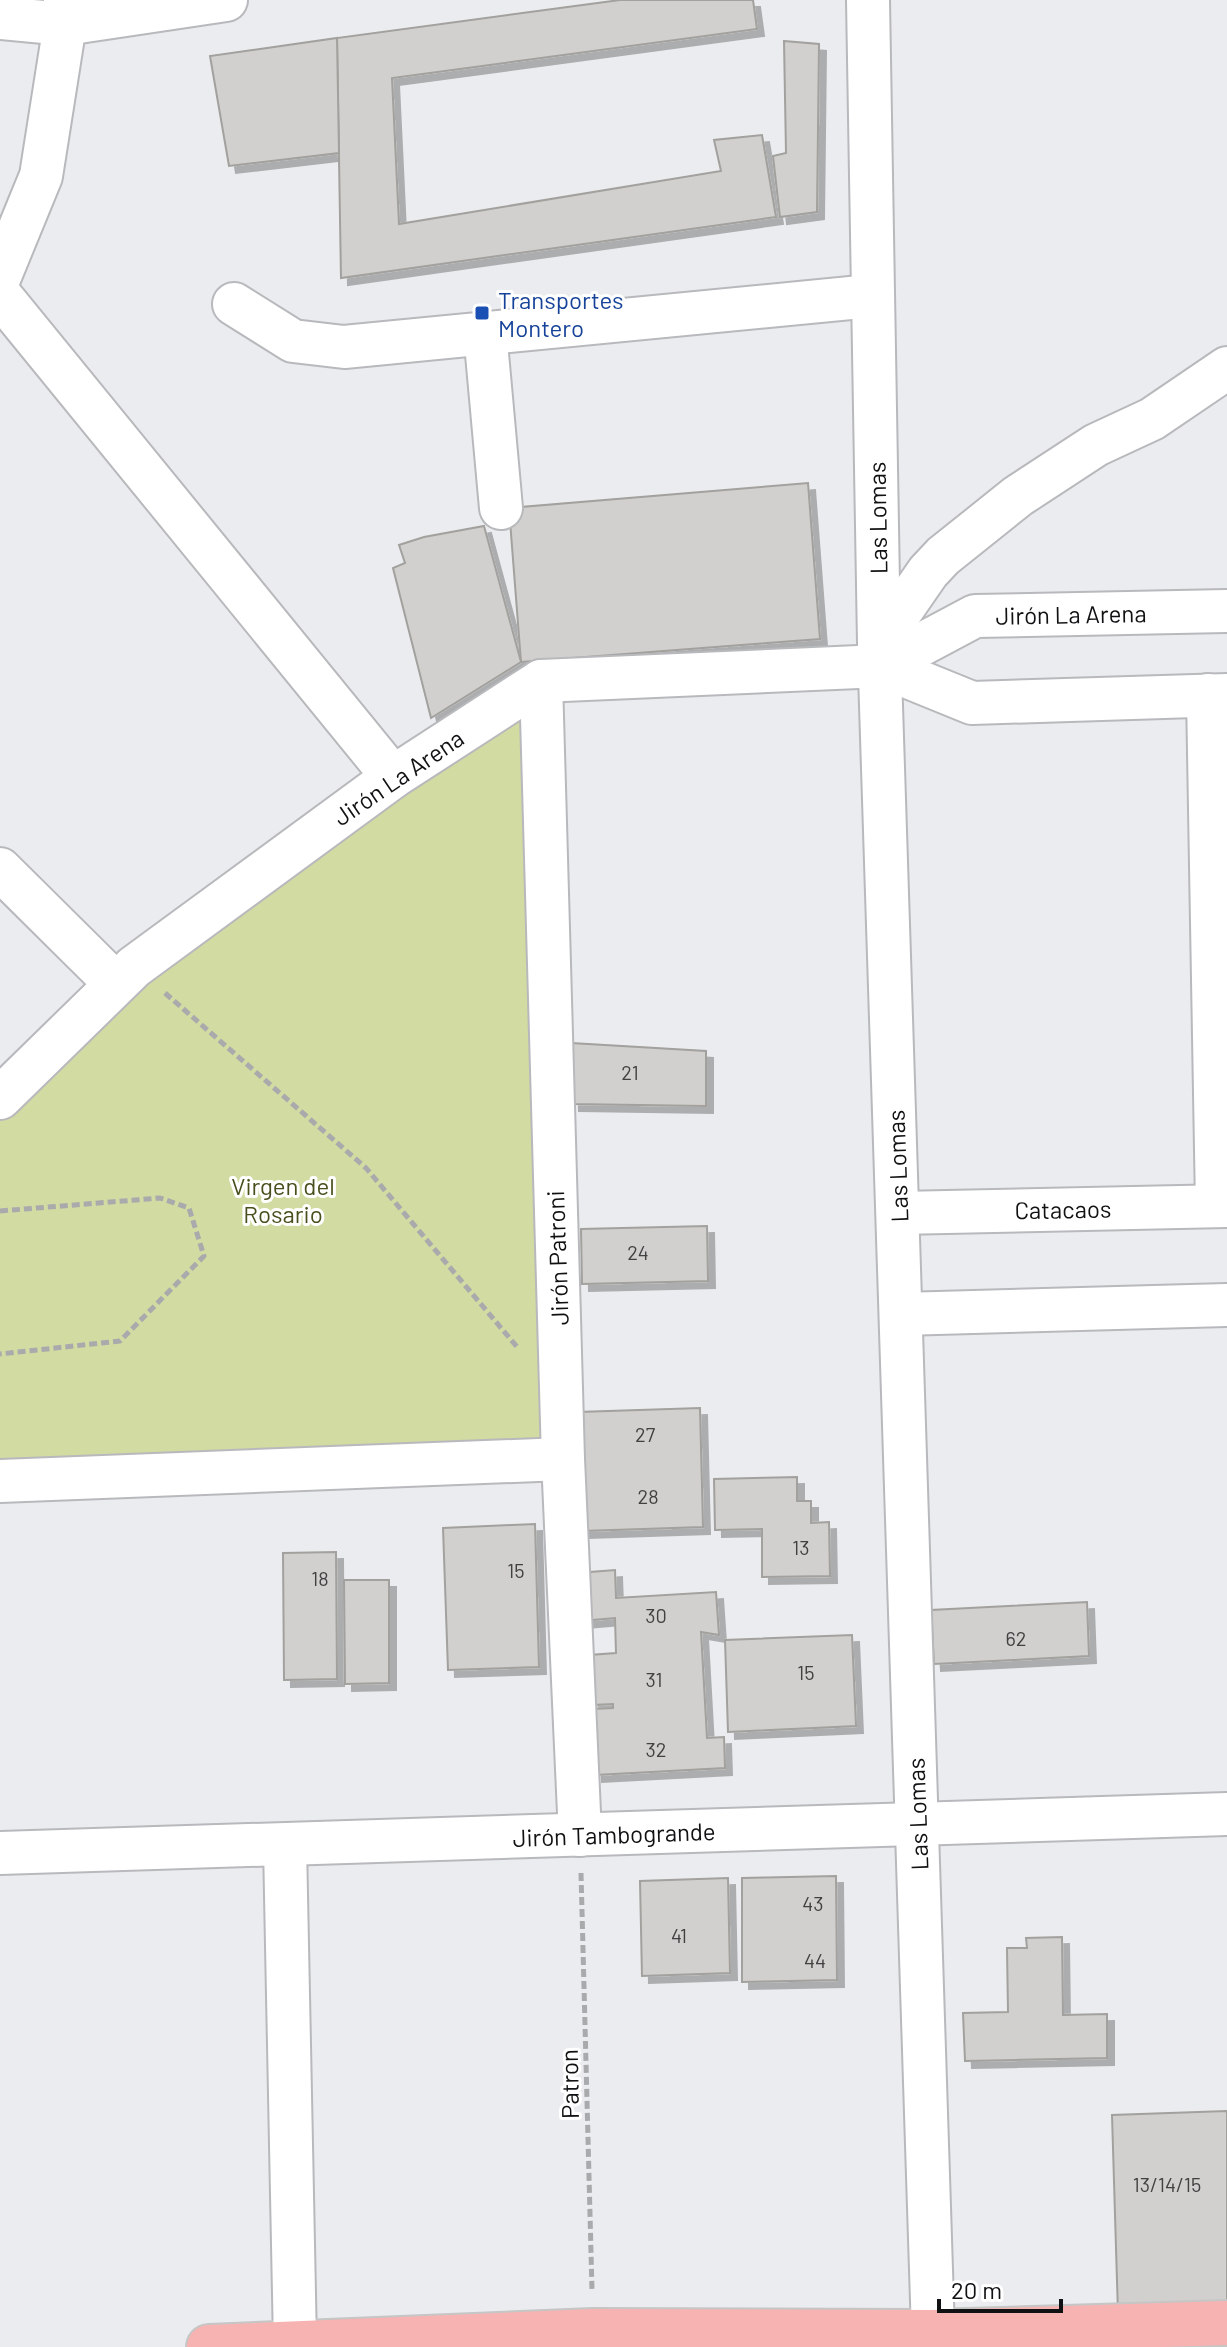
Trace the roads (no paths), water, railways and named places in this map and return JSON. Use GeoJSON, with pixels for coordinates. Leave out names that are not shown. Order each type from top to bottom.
{"type":"FeatureCollection","features":[{"type":"Feature","properties":{"kind":"main road"},"geometry":{"type":"LineString","coordinates":[[209,2347],[593,2331],[933,2332],[1227,2323]]}},
{"type":"Feature","properties":{"kind":"street"},"geometry":{"type":"LineString","coordinates":[[0,18],[226,0]]}},
{"type":"Feature","properties":{"kind":"street","name":"Las Lomas"},"geometry":{"type":"LineString","coordinates":[[868,0],[871,296],[880,655],[933,2332]]}},
{"type":"Feature","properties":{"kind":"street"},"geometry":{"type":"LineString","coordinates":[[0,276],[41,176],[65,12]]}},
{"type":"Feature","properties":{"kind":"street"},"geometry":{"type":"LineString","coordinates":[[0,295],[393,777]]}},
{"type":"Feature","properties":{"kind":"street"},"geometry":{"type":"LineString","coordinates":[[234,304],[293,341],[344,347],[871,296]]}},
{"type":"Feature","properties":{"kind":"street"},"geometry":{"type":"LineString","coordinates":[[485,332],[501,508]]}},
{"type":"Feature","properties":{"kind":"street"},"geometry":{"type":"LineString","coordinates":[[880,655],[928,572],[943,556],[1018,496],[1096,445],[1152,419],[1227,368]]}},
{"type":"Feature","properties":{"kind":"street","name":"Jirón La Arena"},"geometry":{"type":"LineString","coordinates":[[0,1098],[124,975],[393,777],[541,681],[880,655],[975,616],[1227,611]]}},
{"type":"Feature","properties":{"kind":"street","name":"Jirón La Arena"},"geometry":{"type":"LineString","coordinates":[[880,655],[972,703],[1217,695]]}},
{"type":"Feature","properties":{"kind":"street","name":"Jirón Patroni"},"geometry":{"type":"LineString","coordinates":[[541,681],[563,1459],[580,1835]]}},
{"type":"Feature","properties":{"kind":"street"},"geometry":{"type":"LineString","coordinates":[[1217,695],[1222,1206]]}},
{"type":"Feature","properties":{"kind":"street"},"geometry":{"type":"LineString","coordinates":[[0,869],[124,975]]}},
{"type":"Feature","properties":{"kind":"street","name":"Catacaos"},"geometry":{"type":"LineString","coordinates":[[899,1213],[1222,1206]]}},
{"type":"Feature","properties":{"kind":"street"},"geometry":{"type":"LineString","coordinates":[[901,1314],[1227,1305]]}},
{"type":"Feature","properties":{"kind":"street"},"geometry":{"type":"LineString","coordinates":[[0,1481],[563,1459]]}},
{"type":"Feature","properties":{"kind":"street","name":"Jirón Tambogrande"},"geometry":{"type":"LineString","coordinates":[[0,1853],[1227,1814]]}},
{"type":"Feature","properties":{"kind":"street"},"geometry":{"type":"LineString","coordinates":[[285,1845],[295,2344]]}},
{"type":"Feature","properties":{"kind":"place","name":"Transportes Montero"},"geometry":{"type":"Point","coordinates":[482,313]}},
{"type":"Feature","properties":{"kind":"park label","name":"Virgen del Rosario"},"geometry":{"type":"Point","coordinates":[283,1199]}}]}
